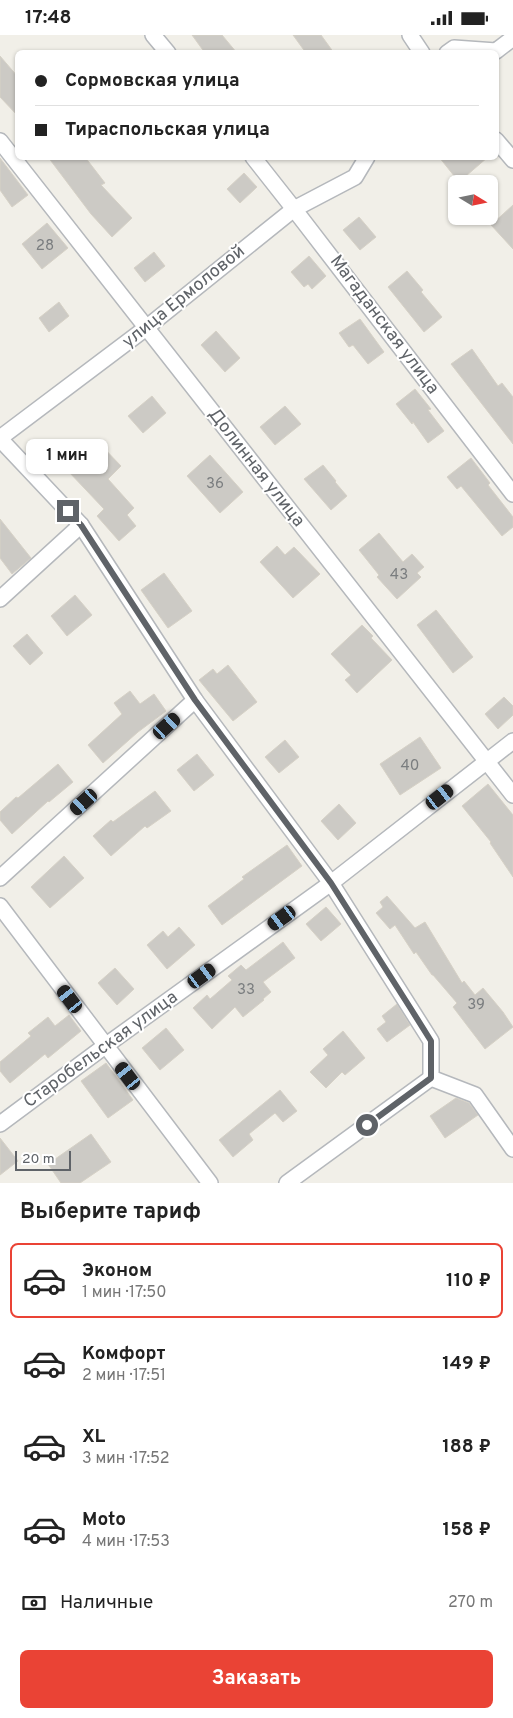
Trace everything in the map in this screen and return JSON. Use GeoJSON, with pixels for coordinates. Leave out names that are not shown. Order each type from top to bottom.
{"type":"FeatureCollection","features":[{"type":"Feature","properties":{"kind":"street"},"geometry":{"type":"LineString","coordinates":[[153,35],[166,50]]}},
{"type":"Feature","properties":{"kind":"street"},"geometry":{"type":"LineString","coordinates":[[410,35],[420,50]]}},
{"type":"Feature","properties":{"kind":"street"},"geometry":{"type":"LineString","coordinates":[[497,50],[513,38]]}},
{"type":"Feature","properties":{"kind":"street"},"geometry":{"type":"LineString","coordinates":[[451,50],[454,48],[482,50]]}},
{"type":"Feature","properties":{"kind":"street","name":"Долинная улица"},"geometry":{"type":"LineString","coordinates":[[0,141],[513,795]]}},
{"type":"Feature","properties":{"kind":"street"},"geometry":{"type":"LineString","coordinates":[[499,144],[513,160]]}},
{"type":"Feature","properties":{"kind":"street","name":"Магаданская улица"},"geometry":{"type":"LineString","coordinates":[[255,160],[513,494]]}},
{"type":"Feature","properties":{"kind":"street","name":"улица Ермоловой"},"geometry":{"type":"LineString","coordinates":[[0,438],[146,329],[294,209],[355,177],[365,160]]}},
{"type":"Feature","properties":{"kind":"street"},"geometry":{"type":"LineString","coordinates":[[0,438],[81,525],[195,700],[331,883],[431,1041],[431,1078]]}},
{"type":"Feature","properties":{"kind":"street"},"geometry":{"type":"LineString","coordinates":[[0,599],[81,525]]}},
{"type":"Feature","properties":{"kind":"street"},"geometry":{"type":"LineString","coordinates":[[0,878],[195,700]]}},
{"type":"Feature","properties":{"kind":"street","name":"Старобельская улица"},"geometry":{"type":"LineString","coordinates":[[0,1124],[331,883],[513,741]]}},
{"type":"Feature","properties":{"kind":"street"},"geometry":{"type":"LineString","coordinates":[[0,906],[210,1183]]}},
{"type":"Feature","properties":{"kind":"street"},"geometry":{"type":"LineString","coordinates":[[431,1078],[475,1095],[513,1149]]}},
{"type":"Feature","properties":{"kind":"street"},"geometry":{"type":"LineString","coordinates":[[287,1183],[431,1078]]}},
{"type":"Feature","properties":{"kind":"building"},"geometry":{"type":"Polygon","coordinates":[[[192,35],[222,35],[234,50],[203,50],[192,35]]]}},
{"type":"Feature","properties":{"kind":"building"},"geometry":{"type":"Polygon","coordinates":[[[293,35],[321,35],[332,50],[304,50],[293,35]]]}},
{"type":"Feature","properties":{"kind":"building"},"geometry":{"type":"Polygon","coordinates":[[[0,56],[15,74],[15,113],[0,97],[0,56]]]}},
{"type":"Feature","properties":{"kind":"building"},"geometry":{"type":"Polygon","coordinates":[[[0,158],[28,195],[12,207],[0,190],[0,158]]]}},
{"type":"Feature","properties":{"kind":"building"},"geometry":{"type":"Polygon","coordinates":[[[50,160],[87,160],[105,183],[101,185],[132,218],[112,237],[91,214],[50,160]]]}},
{"type":"Feature","properties":{"kind":"building"},"geometry":{"type":"Polygon","coordinates":[[[441,160],[485,160],[467,175],[453,175],[441,160]]]}},
{"type":"Feature","properties":{"kind":"building"},"geometry":{"type":"Polygon","coordinates":[[[244,173],[257,187],[240,203],[227,189],[244,173]]]}},
{"type":"Feature","properties":{"kind":"building"},"geometry":{"type":"Polygon","coordinates":[[[513,205],[513,249],[491,225],[498,225],[498,219],[513,205]]]}},
{"type":"Feature","properties":{"kind":"building"},"geometry":{"type":"Polygon","coordinates":[[[359,217],[376,237],[360,250],[343,230],[359,217]]]}},
{"type":"Feature","properties":{"kind":"building"},"geometry":{"type":"Polygon","coordinates":[[[47,223],[68,248],[42,269],[22,244],[47,223]]]}},
{"type":"Feature","properties":{"kind":"building"},"geometry":{"type":"Polygon","coordinates":[[[154,252],[165,266],[145,282],[134,268],[154,252]]]}},
{"type":"Feature","properties":{"kind":"building"},"geometry":{"type":"Polygon","coordinates":[[[309,256],[326,276],[312,289],[308,284],[304,287],[291,272],[309,256]]]}},
{"type":"Feature","properties":{"kind":"building"},"geometry":{"type":"Polygon","coordinates":[[[407,271],[423,290],[421,292],[442,317],[424,332],[388,287],[407,271]]]}},
{"type":"Feature","properties":{"kind":"building"},"geometry":{"type":"Polygon","coordinates":[[[59,302],[69,316],[49,332],[39,318],[59,302]]]}},
{"type":"Feature","properties":{"kind":"building"},"geometry":{"type":"Polygon","coordinates":[[[360,319],[384,352],[368,364],[353,345],[349,347],[339,333],[360,319]]]}},
{"type":"Feature","properties":{"kind":"building"},"geometry":{"type":"Polygon","coordinates":[[[216,331],[240,358],[225,372],[201,345],[216,331]]]}},
{"type":"Feature","properties":{"kind":"building"},"geometry":{"type":"Polygon","coordinates":[[[472,349],[498,386],[502,383],[513,397],[513,444],[451,364],[472,349]]]}},
{"type":"Feature","properties":{"kind":"building"},"geometry":{"type":"Polygon","coordinates":[[[415,389],[431,409],[428,410],[444,431],[428,443],[413,422],[412,424],[396,404],[415,389]]]}},
{"type":"Feature","properties":{"kind":"building"},"geometry":{"type":"Polygon","coordinates":[[[152,396],[166,413],[143,433],[128,416],[152,396]]]}},
{"type":"Feature","properties":{"kind":"building"},"geometry":{"type":"Polygon","coordinates":[[[285,406],[301,424],[275,445],[260,427],[285,406]]]}},
{"type":"Feature","properties":{"kind":"building"},"geometry":{"type":"Polygon","coordinates":[[[98,442],[121,466],[108,479],[134,508],[127,515],[136,526],[119,541],[97,516],[104,509],[68,471],[98,442]]]}},
{"type":"Feature","properties":{"kind":"building"},"geometry":{"type":"Polygon","coordinates":[[[210,455],[243,492],[220,513],[187,476],[210,455]]]}},
{"type":"Feature","properties":{"kind":"building"},"geometry":{"type":"Polygon","coordinates":[[[471,458],[490,483],[488,485],[513,517],[513,527],[502,536],[461,486],[457,489],[447,477],[471,458]]]}},
{"type":"Feature","properties":{"kind":"building"},"geometry":{"type":"Polygon","coordinates":[[[323,465],[347,496],[331,510],[304,479],[323,465]]]}},
{"type":"Feature","properties":{"kind":"building"},"geometry":{"type":"Polygon","coordinates":[[[0,519],[31,558],[12,574],[0,558],[0,519]]]}},
{"type":"Feature","properties":{"kind":"building"},"geometry":{"type":"Polygon","coordinates":[[[379,533],[403,562],[412,554],[424,567],[417,573],[421,577],[397,599],[377,577],[379,575],[359,550],[379,533]]]}},
{"type":"Feature","properties":{"kind":"building"},"geometry":{"type":"Polygon","coordinates":[[[277,546],[285,555],[294,547],[320,574],[293,598],[260,562],[277,546]]]}},
{"type":"Feature","properties":{"kind":"building"},"geometry":{"type":"Polygon","coordinates":[[[164,573],[192,611],[168,628],[141,590],[164,573]]]}},
{"type":"Feature","properties":{"kind":"building"},"geometry":{"type":"Polygon","coordinates":[[[75,595],[92,615],[67,636],[51,616],[75,595]]]}},
{"type":"Feature","properties":{"kind":"building"},"geometry":{"type":"Polygon","coordinates":[[[436,610],[473,657],[453,673],[417,625],[436,610]]]}},
{"type":"Feature","properties":{"kind":"building"},"geometry":{"type":"Polygon","coordinates":[[[362,625],[373,636],[371,638],[392,660],[357,693],[345,680],[351,675],[331,654],[362,625]]]}},
{"type":"Feature","properties":{"kind":"building"},"geometry":{"type":"Polygon","coordinates":[[[27,634],[43,653],[30,665],[13,646],[27,634]]]}},
{"type":"Feature","properties":{"kind":"building"},"geometry":{"type":"Polygon","coordinates":[[[228,665],[257,702],[233,721],[199,680],[213,669],[217,674],[228,665]]]}},
{"type":"Feature","properties":{"kind":"building"},"geometry":{"type":"Polygon","coordinates":[[[130,691],[140,704],[154,694],[166,711],[138,732],[103,763],[88,745],[122,714],[114,703],[130,691]]]}},
{"type":"Feature","properties":{"kind":"building"},"geometry":{"type":"Polygon","coordinates":[[[504,697],[513,706],[513,715],[498,729],[485,714],[504,697]]]}},
{"type":"Feature","properties":{"kind":"building"},"geometry":{"type":"Polygon","coordinates":[[[420,737],[441,768],[400,795],[380,764],[420,737]]]}},
{"type":"Feature","properties":{"kind":"building"},"geometry":{"type":"Polygon","coordinates":[[[285,740],[299,757],[279,773],[265,757],[285,740]]]}},
{"type":"Feature","properties":{"kind":"building"},"geometry":{"type":"Polygon","coordinates":[[[197,754],[214,775],[194,791],[177,770],[197,754]]]}},
{"type":"Feature","properties":{"kind":"building"},"geometry":{"type":"Polygon","coordinates":[[[58,764],[73,782],[48,801],[12,834],[0,820],[0,812],[58,764]]]}},
{"type":"Feature","properties":{"kind":"building"},"geometry":{"type":"Polygon","coordinates":[[[488,784],[513,815],[513,877],[491,842],[462,806],[488,784]]]}},
{"type":"Feature","properties":{"kind":"building"},"geometry":{"type":"Polygon","coordinates":[[[155,791],[171,811],[147,828],[145,826],[111,856],[93,836],[111,820],[113,822],[155,791]]]}},
{"type":"Feature","properties":{"kind":"building"},"geometry":{"type":"Polygon","coordinates":[[[339,804],[356,823],[338,840],[321,821],[339,804]]]}},
{"type":"Feature","properties":{"kind":"building"},"geometry":{"type":"Polygon","coordinates":[[[287,845],[302,866],[222,925],[208,906],[244,879],[242,877],[287,845]]]}},
{"type":"Feature","properties":{"kind":"building"},"geometry":{"type":"Polygon","coordinates":[[[64,856],[84,878],[50,908],[31,887],[64,856]]]}},
{"type":"Feature","properties":{"kind":"building"},"geometry":{"type":"Polygon","coordinates":[[[387,896],[415,928],[425,922],[462,983],[464,981],[475,995],[483,988],[513,1027],[485,1049],[453,1007],[457,1003],[432,975],[416,952],[414,954],[395,925],[390,929],[376,913],[383,907],[380,902],[387,896]]]}},
{"type":"Feature","properties":{"kind":"building"},"geometry":{"type":"Polygon","coordinates":[[[326,907],[341,924],[321,941],[306,924],[326,907]]]}},
{"type":"Feature","properties":{"kind":"building"},"geometry":{"type":"Polygon","coordinates":[[[179,927],[195,945],[167,969],[147,945],[163,931],[168,937],[179,927]]]}},
{"type":"Feature","properties":{"kind":"building"},"geometry":{"type":"Polygon","coordinates":[[[283,942],[295,958],[263,982],[271,992],[243,1017],[235,1007],[212,1029],[193,1008],[207,995],[210,999],[232,980],[228,976],[241,965],[246,970],[283,942]]]}},
{"type":"Feature","properties":{"kind":"building"},"geometry":{"type":"Polygon","coordinates":[[[115,968],[134,989],[117,1005],[98,983],[115,968]]]}},
{"type":"Feature","properties":{"kind":"building"},"geometry":{"type":"Polygon","coordinates":[[[397,1004],[410,1025],[387,1042],[377,1029],[386,1022],[382,1016],[397,1004]]]}},
{"type":"Feature","properties":{"kind":"building"},"geometry":{"type":"Polygon","coordinates":[[[69,1015],[81,1031],[48,1058],[45,1054],[10,1083],[0,1071],[0,1062],[31,1036],[28,1033],[48,1017],[55,1026],[69,1015]]]}},
{"type":"Feature","properties":{"kind":"building"},"geometry":{"type":"Polygon","coordinates":[[[166,1028],[184,1050],[160,1070],[142,1048],[166,1028]]]}},
{"type":"Feature","properties":{"kind":"building"},"geometry":{"type":"Polygon","coordinates":[[[343,1031],[365,1058],[345,1075],[342,1072],[326,1088],[310,1072],[328,1055],[323,1049],[343,1031]]]}},
{"type":"Feature","properties":{"kind":"building"},"geometry":{"type":"Polygon","coordinates":[[[106,1063],[133,1100],[108,1118],[81,1081],[106,1063]]]}},
{"type":"Feature","properties":{"kind":"building"},"geometry":{"type":"Polygon","coordinates":[[[280,1090],[297,1111],[283,1122],[275,1113],[249,1134],[253,1140],[233,1157],[219,1140],[280,1090]]]}},
{"type":"Feature","properties":{"kind":"building"},"geometry":{"type":"Polygon","coordinates":[[[456,1098],[469,1103],[478,1115],[445,1138],[430,1116],[456,1098]]]}},
{"type":"Feature","properties":{"kind":"building"},"geometry":{"type":"Polygon","coordinates":[[[91,1134],[111,1162],[80,1183],[61,1183],[48,1164],[91,1134]]]}},
{"type":"Feature","properties":{"kind":"building"},"geometry":{"type":"Polygon","coordinates":[[[0,1138],[18,1161],[0,1175],[0,1138]]]}},
{"type":"Feature","properties":{"kind":"route"},"geometry":{"type":"LineString","coordinates":[[68,511],[81,525],[195,700],[331,883],[431,1041],[431,1078],[367,1125]]}}]}
